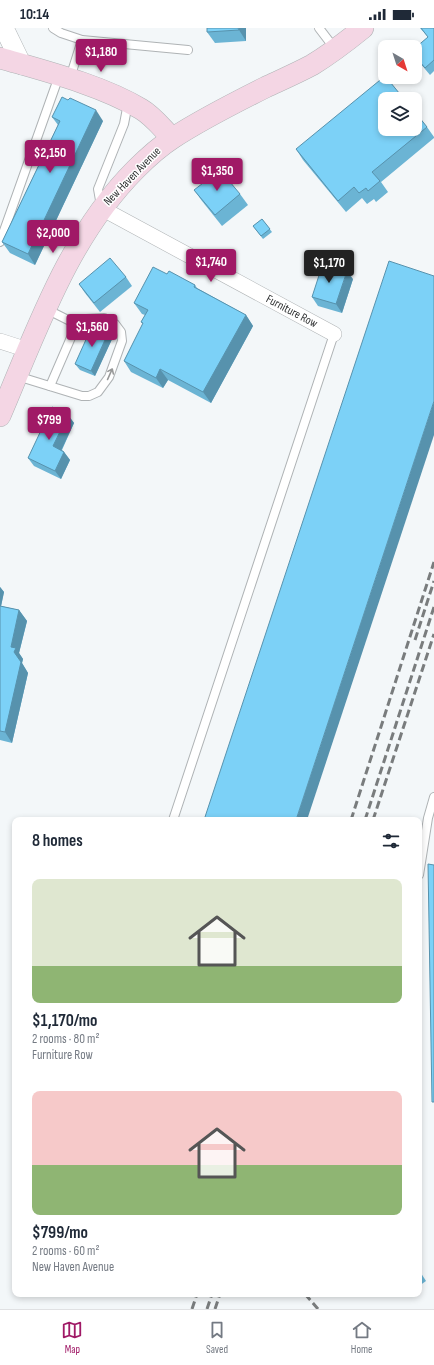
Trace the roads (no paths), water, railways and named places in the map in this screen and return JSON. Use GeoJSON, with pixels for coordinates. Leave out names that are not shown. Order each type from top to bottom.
{"type":"FeatureCollection","features":[{"type":"Feature","properties":{"kind":"main road","name":"New Haven Avenue"},"geometry":{"type":"LineString","coordinates":[[0,416],[62,272],[101,208],[128,177],[151,154],[172,138],[231,104],[312,65],[363,28]]}},
{"type":"Feature","properties":{"kind":"main road"},"geometry":{"type":"LineString","coordinates":[[0,58],[64,78],[128,102],[142,109],[172,138]]}},
{"type":"Feature","properties":{"kind":"street"},"geometry":{"type":"LineString","coordinates":[[4,28],[22,65]]}},
{"type":"Feature","properties":{"kind":"street","name":"Furniture Row"},"geometry":{"type":"LineString","coordinates":[[101,208],[334,334]]}},
{"type":"Feature","properties":{"kind":"street"},"geometry":{"type":"LineString","coordinates":[[0,341],[28,350]]}},
{"type":"Feature","properties":{"kind":"lane"},"geometry":{"type":"LineString","coordinates":[[53,28],[61,33],[82,40],[188,50]]}},
{"type":"Feature","properties":{"kind":"lane"},"geometry":{"type":"LineString","coordinates":[[319,28],[336,48]]}},
{"type":"Feature","properties":{"kind":"lane"},"geometry":{"type":"LineString","coordinates":[[0,242],[64,78],[82,40]]}},
{"type":"Feature","properties":{"kind":"lane"},"geometry":{"type":"LineString","coordinates":[[101,208],[98,189],[124,124],[128,102]]}},
{"type":"Feature","properties":{"kind":"lane"},"geometry":{"type":"LineString","coordinates":[[18,376],[82,396],[89,396],[98,392],[110,377],[122,341],[121,332],[115,324],[104,318],[68,320],[46,309]]}},
{"type":"Feature","properties":{"kind":"lane"},"geometry":{"type":"LineString","coordinates":[[50,386],[79,319]]}},
{"type":"Feature","properties":{"kind":"lane"},"geometry":{"type":"LineString","coordinates":[[174,817],[334,334]]}},
{"type":"Feature","properties":{"kind":"lane"},"geometry":{"type":"LineString","coordinates":[[422,856],[428,818],[434,797]]}},
{"type":"Feature","properties":{"kind":"railway"},"geometry":{"type":"LineString","coordinates":[[352,817],[434,562]]}},
{"type":"Feature","properties":{"kind":"railway"},"geometry":{"type":"LineString","coordinates":[[415,640],[434,581]]}},
{"type":"Feature","properties":{"kind":"railway"},"geometry":{"type":"LineString","coordinates":[[366,817],[434,607]]}},
{"type":"Feature","properties":{"kind":"railway"},"geometry":{"type":"LineString","coordinates":[[374,817],[434,634]]}},
{"type":"Feature","properties":{"kind":"railway"},"geometry":{"type":"LineString","coordinates":[[192,1309],[196,1297]]}},
{"type":"Feature","properties":{"kind":"railway"},"geometry":{"type":"LineString","coordinates":[[207,1309],[211,1297]]}},
{"type":"Feature","properties":{"kind":"railway"},"geometry":{"type":"LineString","coordinates":[[215,1309],[219,1297]]}},
{"type":"Feature","properties":{"kind":"railway"},"geometry":{"type":"LineString","coordinates":[[308,1297],[318,1309]]}}]}
